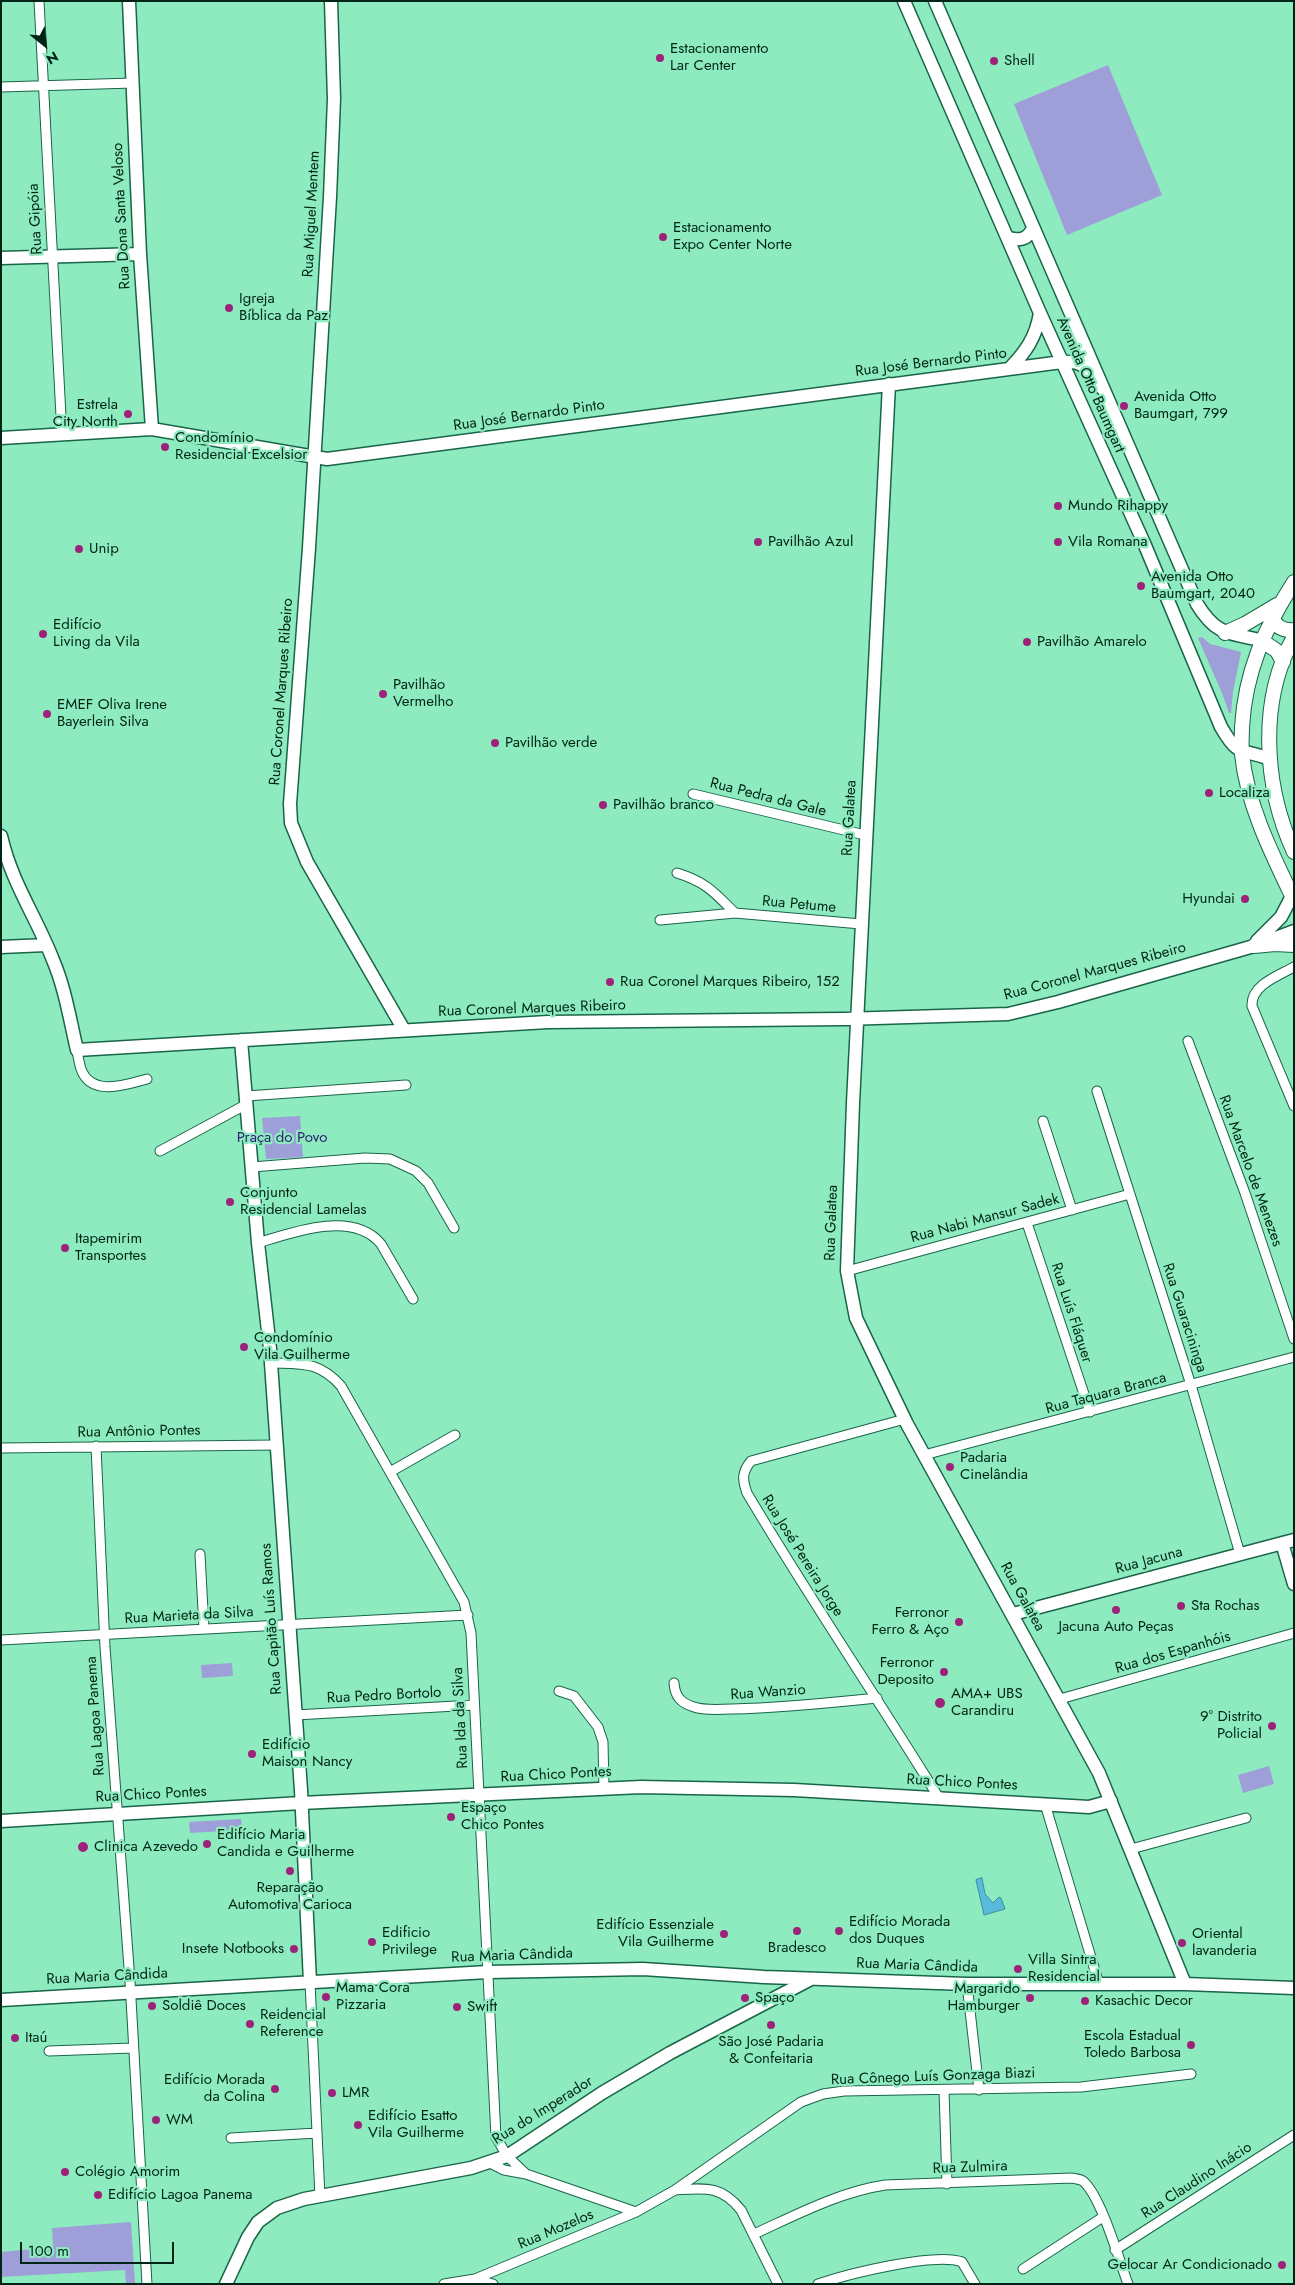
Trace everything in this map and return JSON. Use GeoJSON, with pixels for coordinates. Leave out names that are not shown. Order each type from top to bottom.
{"type":"FeatureCollection","features":[{"type":"Feature","properties":{"kind":"main road"},"geometry":{"type":"LineString","coordinates":[[1293,898],[1259,820],[1246,782],[1241,752],[1248,681],[1272,617],[1294,582]]}},
{"type":"Feature","properties":{"kind":"main road"},"geometry":{"type":"LineString","coordinates":[[1225,633],[1245,624],[1281,602]]}},
{"type":"Feature","properties":{"kind":"main road"},"geometry":{"type":"LineString","coordinates":[[1272,617],[1274,622],[1282,629],[1294,630]]}},
{"type":"Feature","properties":{"kind":"main road"},"geometry":{"type":"LineString","coordinates":[[1294,637],[1283,662],[1274,693],[1269,724],[1270,759],[1280,813],[1294,852]]}},
{"type":"Feature","properties":{"kind":"main road"},"geometry":{"type":"LineString","coordinates":[[1262,640],[1277,651],[1283,662]]}},
{"type":"Feature","properties":{"kind":"main road"},"geometry":{"type":"LineString","coordinates":[[1254,946],[1294,945]]}},
{"type":"Feature","properties":{"kind":"street","name":"Rua Gipóia"},"geometry":{"type":"LineString","coordinates":[[39,1],[62,435]]}},
{"type":"Feature","properties":{"kind":"street","name":"Rua Dona Santa Veloso"},"geometry":{"type":"LineString","coordinates":[[129,1],[140,254],[152,428]]}},
{"type":"Feature","properties":{"kind":"street","name":"Rua Miguel Mentem"},"geometry":{"type":"LineString","coordinates":[[315,458],[334,106],[331,1]]}},
{"type":"Feature","properties":{"kind":"street","name":"Avenida Otto Baumgart"},"geometry":{"type":"LineString","coordinates":[[904,1],[1009,238],[1040,313],[1144,543],[1221,727],[1233,745],[1241,752]]}},
{"type":"Feature","properties":{"kind":"street","name":"Avenida Otto Baumgart"},"geometry":{"type":"LineString","coordinates":[[935,1],[1197,604],[1214,627],[1225,633]]}},
{"type":"Feature","properties":{"kind":"street"},"geometry":{"type":"LineString","coordinates":[[1,87],[133,83]]}},
{"type":"Feature","properties":{"kind":"street"},"geometry":{"type":"LineString","coordinates":[[1009,238],[1016,240],[1024,238],[1030,234],[1033,228]]}},
{"type":"Feature","properties":{"kind":"street"},"geometry":{"type":"LineString","coordinates":[[1,258],[140,254]]}},
{"type":"Feature","properties":{"kind":"street"},"geometry":{"type":"LineString","coordinates":[[1009,369],[1025,352],[1032,340],[1038,326],[1040,313]]}},
{"type":"Feature","properties":{"kind":"street"},"geometry":{"type":"LineString","coordinates":[[1062,362],[1084,366],[1102,389]]}},
{"type":"Feature","properties":{"kind":"street","name":"Rua José Bernardo Pinto"},"geometry":{"type":"LineString","coordinates":[[1,438],[152,428],[327,459],[1062,362]]}},
{"type":"Feature","properties":{"kind":"street","name":"Rua Galatea"},"geometry":{"type":"LineString","coordinates":[[889,384],[865,835],[847,1271],[856,1318],[905,1419],[1099,1773],[1185,1984]]}},
{"type":"Feature","properties":{"kind":"street","name":"Rua Coronel Marques Ribeiro"},"geometry":{"type":"LineString","coordinates":[[315,458],[290,804],[291,822],[307,862],[404,1030],[548,1022],[857,1019],[1008,1014],[1058,1002],[1254,946],[1294,931]]}},
{"type":"Feature","properties":{"kind":"street"},"geometry":{"type":"LineString","coordinates":[[1225,633],[1262,640]]}},
{"type":"Feature","properties":{"kind":"street"},"geometry":{"type":"LineString","coordinates":[[1241,752],[1270,759]]}},
{"type":"Feature","properties":{"kind":"street","name":"Rua Pedra da Gale"},"geometry":{"type":"LineString","coordinates":[[693,794],[865,835]]}},
{"type":"Feature","properties":{"kind":"street"},"geometry":{"type":"LineString","coordinates":[[1,836],[6,858],[18,888],[46,944],[59,978],[81,1070],[89,1080],[100,1086],[115,1088],[147,1079]]}},
{"type":"Feature","properties":{"kind":"street"},"geometry":{"type":"LineString","coordinates":[[677,873],[697,879],[706,885],[734,913]]}},
{"type":"Feature","properties":{"kind":"street","name":"Rua Coronel Marques Ribeiro"},"geometry":{"type":"LineString","coordinates":[[1254,946],[1259,938],[1270,930],[1281,917],[1293,898]]}},
{"type":"Feature","properties":{"kind":"street","name":"Rua Petume"},"geometry":{"type":"LineString","coordinates":[[660,920],[734,913],[861,924]]}},
{"type":"Feature","properties":{"kind":"street"},"geometry":{"type":"LineString","coordinates":[[1,947],[46,944]]}},
{"type":"Feature","properties":{"kind":"street"},"geometry":{"type":"LineString","coordinates":[[1294,967],[1260,987],[1251,999],[1252,1006],[1294,1106]]}},
{"type":"Feature","properties":{"kind":"street"},"geometry":{"type":"LineString","coordinates":[[77,1050],[404,1030]]}},
{"type":"Feature","properties":{"kind":"street","name":"Rua Capitão Luís Ramos"},"geometry":{"type":"LineString","coordinates":[[241,1040],[277,1445],[301,1803],[320,2197]]}},
{"type":"Feature","properties":{"kind":"street","name":"Rua Marcelo de Menezes"},"geometry":{"type":"LineString","coordinates":[[1188,1041],[1245,1193],[1294,1339]]}},
{"type":"Feature","properties":{"kind":"street"},"geometry":{"type":"LineString","coordinates":[[160,1151],[246,1100],[406,1085]]}},
{"type":"Feature","properties":{"kind":"street","name":"Rua Guaracininga"},"geometry":{"type":"LineString","coordinates":[[1097,1091],[1191,1385],[1240,1554]]}},
{"type":"Feature","properties":{"kind":"street"},"geometry":{"type":"LineString","coordinates":[[1043,1121],[1072,1210]]}},
{"type":"Feature","properties":{"kind":"street"},"geometry":{"type":"LineString","coordinates":[[252,1167],[365,1158],[390,1159],[416,1171],[428,1183],[454,1228]]}},
{"type":"Feature","properties":{"kind":"street","name":"Rua Nabi Mansur Sadek"},"geometry":{"type":"LineString","coordinates":[[847,1271],[1130,1194]]}},
{"type":"Feature","properties":{"kind":"street","name":"Rua Luís Fláquer"},"geometry":{"type":"LineString","coordinates":[[1027,1223],[1090,1412]]}},
{"type":"Feature","properties":{"kind":"street"},"geometry":{"type":"LineString","coordinates":[[258,1243],[303,1229],[349,1227],[364,1229],[375,1237],[380,1244],[413,1298]]}},
{"type":"Feature","properties":{"kind":"street","name":"Rua Taquara Branca"},"geometry":{"type":"LineString","coordinates":[[924,1455],[1294,1357]]}},
{"type":"Feature","properties":{"kind":"street","name":"Rua Ida da Silva"},"geometry":{"type":"LineString","coordinates":[[271,1363],[310,1365],[321,1368],[341,1386],[464,1602],[472,1633],[478,1795],[496,2136],[507,2156],[526,2174]]}},
{"type":"Feature","properties":{"kind":"street","name":"Rua José Pereira Jorge"},"geometry":{"type":"LineString","coordinates":[[905,1419],[751,1462],[745,1469],[742,1479],[747,1493],[791,1568],[877,1698],[939,1798]]}},
{"type":"Feature","properties":{"kind":"street"},"geometry":{"type":"LineString","coordinates":[[390,1472],[455,1435]]}},
{"type":"Feature","properties":{"kind":"street","name":"Rua Antônio Pontes"},"geometry":{"type":"LineString","coordinates":[[1,1448],[277,1445]]}},
{"type":"Feature","properties":{"kind":"street","name":"Rua Lagoa Panema"},"geometry":{"type":"LineString","coordinates":[[96,1446],[104,1634],[130,1992],[147,2284]]}},
{"type":"Feature","properties":{"kind":"street"},"geometry":{"type":"LineString","coordinates":[[1288,1541],[1294,1584]]}},
{"type":"Feature","properties":{"kind":"street","name":"Rua Jacuna"},"geometry":{"type":"LineString","coordinates":[[1012,1614],[1288,1541]]}},
{"type":"Feature","properties":{"kind":"street"},"geometry":{"type":"LineString","coordinates":[[200,1554],[204,1630]]}},
{"type":"Feature","properties":{"kind":"street","name":"Rua Marieta da Silva"},"geometry":{"type":"LineString","coordinates":[[1,1640],[468,1615]]}},
{"type":"Feature","properties":{"kind":"street","name":"Rua dos Espanhóis"},"geometry":{"type":"LineString","coordinates":[[1060,1699],[1294,1633]]}},
{"type":"Feature","properties":{"kind":"street","name":"Rua Wanzio"},"geometry":{"type":"LineString","coordinates":[[674,1683],[675,1692],[683,1702],[707,1710],[750,1709],[877,1698]]}},
{"type":"Feature","properties":{"kind":"street"},"geometry":{"type":"LineString","coordinates":[[559,1691],[574,1696],[598,1727],[603,1742],[604,1789]]}},
{"type":"Feature","properties":{"kind":"street","name":"Rua Pedro Bortolo"},"geometry":{"type":"LineString","coordinates":[[295,1715],[474,1705]]}},
{"type":"Feature","properties":{"kind":"street","name":"Rua Chico Pontes"},"geometry":{"type":"LineString","coordinates":[[1,1821],[301,1803],[641,1788],[794,1790],[1089,1807],[1110,1800]]}},
{"type":"Feature","properties":{"kind":"street"},"geometry":{"type":"LineString","coordinates":[[1045,1804],[1099,1984]]}},
{"type":"Feature","properties":{"kind":"street"},"geometry":{"type":"LineString","coordinates":[[1131,1849],[1246,1818]]}},
{"type":"Feature","properties":{"kind":"street","name":"Rua Maria Cândida"},"geometry":{"type":"LineString","coordinates":[[1,2000],[488,1972],[643,1968],[811,1979],[967,1984],[1185,1984],[1293,1989]]}},
{"type":"Feature","properties":{"kind":"street"},"geometry":{"type":"LineString","coordinates":[[755,2008],[768,1991],[764,1977]]}},
{"type":"Feature","properties":{"kind":"street","name":"Rua do Imperador"},"geometry":{"type":"LineString","coordinates":[[226,2284],[248,2237],[268,2212],[289,2203],[412,2180],[490,2163],[507,2156],[602,2093],[670,2053],[811,1979]]}},
{"type":"Feature","properties":{"kind":"street"},"geometry":{"type":"LineString","coordinates":[[967,1984],[978,2090]]}},
{"type":"Feature","properties":{"kind":"street"},"geometry":{"type":"LineString","coordinates":[[49,2051],[133,2048]]}},
{"type":"Feature","properties":{"kind":"street","name":"Rua Cônego Luís Gonzaga Biazi"},"geometry":{"type":"LineString","coordinates":[[675,2190],[801,2102],[823,2094],[844,2091],[1081,2087],[1190,2074]]}},
{"type":"Feature","properties":{"kind":"street"},"geometry":{"type":"LineString","coordinates":[[944,2090],[947,2184]]}},
{"type":"Feature","properties":{"kind":"street"},"geometry":{"type":"LineString","coordinates":[[231,2138],[317,2133]]}},
{"type":"Feature","properties":{"kind":"street","name":"Rua Claudino Inácio"},"geometry":{"type":"LineString","coordinates":[[1115,2250],[1294,2134]]}},
{"type":"Feature","properties":{"kind":"street"},"geometry":{"type":"LineString","coordinates":[[490,2163],[504,2170],[526,2174],[636,2212]]}},
{"type":"Feature","properties":{"kind":"street","name":"Rua Zulmira"},"geometry":{"type":"LineString","coordinates":[[754,2234],[842,2195],[885,2184],[947,2184],[1072,2178],[1082,2180],[1090,2190],[1103,2217],[1128,2284]]}},
{"type":"Feature","properties":{"kind":"street"},"geometry":{"type":"LineString","coordinates":[[675,2190],[710,2188],[725,2194],[741,2210],[778,2284]]}},
{"type":"Feature","properties":{"kind":"street","name":"Rua Mozelos"},"geometry":{"type":"LineString","coordinates":[[444,2284],[475,2279],[636,2212],[675,2190]]}},
{"type":"Feature","properties":{"kind":"street"},"geometry":{"type":"LineString","coordinates":[[1023,2269],[1103,2217]]}},
{"type":"Feature","properties":{"kind":"street"},"geometry":{"type":"LineString","coordinates":[[818,2284],[869,2270],[945,2258],[962,2262],[975,2284]]}},
{"type":"Feature","properties":{"kind":"street"},"geometry":{"type":"LineString","coordinates":[[475,2279],[493,2284]]}},
{"type":"Feature","properties":{"kind":"green space"},"geometry":{"type":"Polygon","coordinates":[[[1108,65],[1162,195],[1067,235],[1014,104],[1108,65]]]}},
{"type":"Feature","properties":{"kind":"green space"},"geometry":{"type":"Polygon","coordinates":[[[1202,637],[1210,644],[1241,652],[1231,713],[1229,713],[1198,638],[1202,637]]]}},
{"type":"Feature","properties":{"kind":"green space","name":"Praça do Povo"},"geometry":{"type":"Polygon","coordinates":[[[300,1116],[303,1157],[266,1159],[262,1118],[300,1116]]]}},
{"type":"Feature","properties":{"kind":"green space"},"geometry":{"type":"Polygon","coordinates":[[[232,1663],[233,1676],[202,1678],[201,1665],[232,1663]]]}},
{"type":"Feature","properties":{"kind":"green space"},"geometry":{"type":"Polygon","coordinates":[[[1269,1766],[1274,1784],[1243,1793],[1238,1775],[1269,1766]]]}},
{"type":"Feature","properties":{"kind":"green space"},"geometry":{"type":"Polygon","coordinates":[[[241,1819],[242,1830],[190,1833],[189,1822],[241,1819]]]}},
{"type":"Feature","properties":{"kind":"green space"},"geometry":{"type":"Polygon","coordinates":[[[131,2222],[135,2284],[126,2284],[125,2270],[1,2277],[1,2252],[53,2247],[52,2228],[131,2222]]]}},
{"type":"Feature","properties":{"kind":"shaded area"},"geometry":{"type":"Polygon","coordinates":[[[982,1878],[985,1894],[993,1903],[999,1897],[1001,1898],[1005,1909],[984,1915],[976,1880],[982,1878]]]}},
{"type":"Feature","properties":{"kind":"place","name":"Estacionamento Lar Center"},"geometry":{"type":"Point","coordinates":[660,58]}},
{"type":"Feature","properties":{"kind":"place","name":"Shell"},"geometry":{"type":"Point","coordinates":[994,61]}},
{"type":"Feature","properties":{"kind":"place","name":"Estacionamento Expo Center Norte"},"geometry":{"type":"Point","coordinates":[663,237]}},
{"type":"Feature","properties":{"kind":"place","name":"Igreja Bíblica da Paz"},"geometry":{"type":"Point","coordinates":[229,308]}},
{"type":"Feature","properties":{"kind":"place","name":"Avenida Otto Baumgart, 799"},"geometry":{"type":"Point","coordinates":[1124,406]}},
{"type":"Feature","properties":{"kind":"place","name":"Estrela City North"},"geometry":{"type":"Point","coordinates":[128,414]}},
{"type":"Feature","properties":{"kind":"place","name":"Condomínio Residencial Excelsior"},"geometry":{"type":"Point","coordinates":[165,447]}},
{"type":"Feature","properties":{"kind":"place","name":"Mundo Rihappy"},"geometry":{"type":"Point","coordinates":[1058,506]}},
{"type":"Feature","properties":{"kind":"place","name":"Pavilhão Azul"},"geometry":{"type":"Point","coordinates":[758,542]}},
{"type":"Feature","properties":{"kind":"place","name":"Vila Romana"},"geometry":{"type":"Point","coordinates":[1058,542]}},
{"type":"Feature","properties":{"kind":"place","name":"Unip"},"geometry":{"type":"Point","coordinates":[79,549]}},
{"type":"Feature","properties":{"kind":"place","name":"Avenida Otto Baumgart, 2040"},"geometry":{"type":"Point","coordinates":[1141,586]}},
{"type":"Feature","properties":{"kind":"place","name":"Edifício Living da Vila"},"geometry":{"type":"Point","coordinates":[43,634]}},
{"type":"Feature","properties":{"kind":"place","name":"Pavilhão Amarelo"},"geometry":{"type":"Point","coordinates":[1027,642]}},
{"type":"Feature","properties":{"kind":"place","name":"Pavilhão Vermelho"},"geometry":{"type":"Point","coordinates":[383,694]}},
{"type":"Feature","properties":{"kind":"place","name":"EMEF Oliva Irene Bayerlein Silva"},"geometry":{"type":"Point","coordinates":[47,714]}},
{"type":"Feature","properties":{"kind":"place","name":"Pavilhão verde"},"geometry":{"type":"Point","coordinates":[495,743]}},
{"type":"Feature","properties":{"kind":"place","name":"Localiza"},"geometry":{"type":"Point","coordinates":[1209,793]}},
{"type":"Feature","properties":{"kind":"place","name":"Pavilhão branco"},"geometry":{"type":"Point","coordinates":[603,805]}},
{"type":"Feature","properties":{"kind":"place","name":"Hyundai"},"geometry":{"type":"Point","coordinates":[1245,899]}},
{"type":"Feature","properties":{"kind":"place","name":"Rua Coronel Marques Ribeiro, 152"},"geometry":{"type":"Point","coordinates":[610,982]}},
{"type":"Feature","properties":{"kind":"place","name":"Conjunto Residencial Lamelas"},"geometry":{"type":"Point","coordinates":[230,1202]}},
{"type":"Feature","properties":{"kind":"place","name":"Itapemirim Transportes"},"geometry":{"type":"Point","coordinates":[65,1248]}},
{"type":"Feature","properties":{"kind":"place","name":"Condomínio Vila Guilherme"},"geometry":{"type":"Point","coordinates":[244,1347]}},
{"type":"Feature","properties":{"kind":"place","name":"Padaria Cinelândia"},"geometry":{"type":"Point","coordinates":[950,1467]}},
{"type":"Feature","properties":{"kind":"place","name":"Sta Rochas"},"geometry":{"type":"Point","coordinates":[1181,1606]}},
{"type":"Feature","properties":{"kind":"place","name":"Jacuna Auto Peças"},"geometry":{"type":"Point","coordinates":[1116,1610]}},
{"type":"Feature","properties":{"kind":"place","name":"Ferronor Ferro & Aço"},"geometry":{"type":"Point","coordinates":[959,1622]}},
{"type":"Feature","properties":{"kind":"place","name":"Ferronor Deposito"},"geometry":{"type":"Point","coordinates":[944,1672]}},
{"type":"Feature","properties":{"kind":"place","name":"AMA+ UBS Carandiru"},"geometry":{"type":"Point","coordinates":[940,1703]}},
{"type":"Feature","properties":{"kind":"place","name":"9º Distrito Policial"},"geometry":{"type":"Point","coordinates":[1272,1726]}},
{"type":"Feature","properties":{"kind":"place","name":"Edifício Maison Nancy"},"geometry":{"type":"Point","coordinates":[252,1754]}},
{"type":"Feature","properties":{"kind":"place","name":"Espaço Chico Pontes"},"geometry":{"type":"Point","coordinates":[451,1817]}},
{"type":"Feature","properties":{"kind":"place","name":"Edifício Maria Candida e Guilherme"},"geometry":{"type":"Point","coordinates":[207,1844]}},
{"type":"Feature","properties":{"kind":"place","name":"Clinica Azevedo"},"geometry":{"type":"Point","coordinates":[83,1847]}},
{"type":"Feature","properties":{"kind":"place","name":"Reparação Automotiva Carioca"},"geometry":{"type":"Point","coordinates":[290,1871]}},
{"type":"Feature","properties":{"kind":"place","name":"Bradesco"},"geometry":{"type":"Point","coordinates":[797,1931]}},
{"type":"Feature","properties":{"kind":"place","name":"Edifício Morada dos Duques"},"geometry":{"type":"Point","coordinates":[839,1931]}},
{"type":"Feature","properties":{"kind":"place","name":"Edifício Essenziale Vila Guilherme"},"geometry":{"type":"Point","coordinates":[724,1934]}},
{"type":"Feature","properties":{"kind":"place","name":"Edificio Privilege"},"geometry":{"type":"Point","coordinates":[372,1942]}},
{"type":"Feature","properties":{"kind":"place","name":"Oriental lavanderia"},"geometry":{"type":"Point","coordinates":[1182,1943]}},
{"type":"Feature","properties":{"kind":"place","name":"Insete Notbooks"},"geometry":{"type":"Point","coordinates":[294,1949]}},
{"type":"Feature","properties":{"kind":"place","name":"Villa Sintra Residencial"},"geometry":{"type":"Point","coordinates":[1018,1969]}},
{"type":"Feature","properties":{"kind":"place","name":"Mama Cora Pizzaria"},"geometry":{"type":"Point","coordinates":[326,1997]}},
{"type":"Feature","properties":{"kind":"place","name":"Spaço"},"geometry":{"type":"Point","coordinates":[745,1998]}},
{"type":"Feature","properties":{"kind":"place","name":"Margarido Hamburger"},"geometry":{"type":"Point","coordinates":[1030,1998]}},
{"type":"Feature","properties":{"kind":"place","name":"Kasachic Decor"},"geometry":{"type":"Point","coordinates":[1085,2001]}},
{"type":"Feature","properties":{"kind":"place","name":"Soldiê Doces"},"geometry":{"type":"Point","coordinates":[152,2006]}},
{"type":"Feature","properties":{"kind":"place","name":"Swift"},"geometry":{"type":"Point","coordinates":[457,2007]}},
{"type":"Feature","properties":{"kind":"place","name":"Reidencial Reference"},"geometry":{"type":"Point","coordinates":[250,2024]}},
{"type":"Feature","properties":{"kind":"place","name":"São José Padaria & Confeitaria"},"geometry":{"type":"Point","coordinates":[771,2025]}},
{"type":"Feature","properties":{"kind":"place","name":"Itaú"},"geometry":{"type":"Point","coordinates":[15,2038]}},
{"type":"Feature","properties":{"kind":"place","name":"Escola Estadual Toledo Barbosa"},"geometry":{"type":"Point","coordinates":[1191,2045]}},
{"type":"Feature","properties":{"kind":"place","name":"Edifício Morada da Colina"},"geometry":{"type":"Point","coordinates":[275,2089]}},
{"type":"Feature","properties":{"kind":"place","name":"LMR"},"geometry":{"type":"Point","coordinates":[332,2093]}},
{"type":"Feature","properties":{"kind":"place","name":"WM"},"geometry":{"type":"Point","coordinates":[156,2120]}},
{"type":"Feature","properties":{"kind":"place","name":"Edifício Esatto Vila Guilherme"},"geometry":{"type":"Point","coordinates":[358,2125]}},
{"type":"Feature","properties":{"kind":"place","name":"Colégio Amorim"},"geometry":{"type":"Point","coordinates":[65,2172]}},
{"type":"Feature","properties":{"kind":"place","name":"Edifício Lagoa Panema"},"geometry":{"type":"Point","coordinates":[98,2195]}},
{"type":"Feature","properties":{"kind":"place","name":"Gelocar Ar Condicionado"},"geometry":{"type":"Point","coordinates":[1282,2265]}}]}
